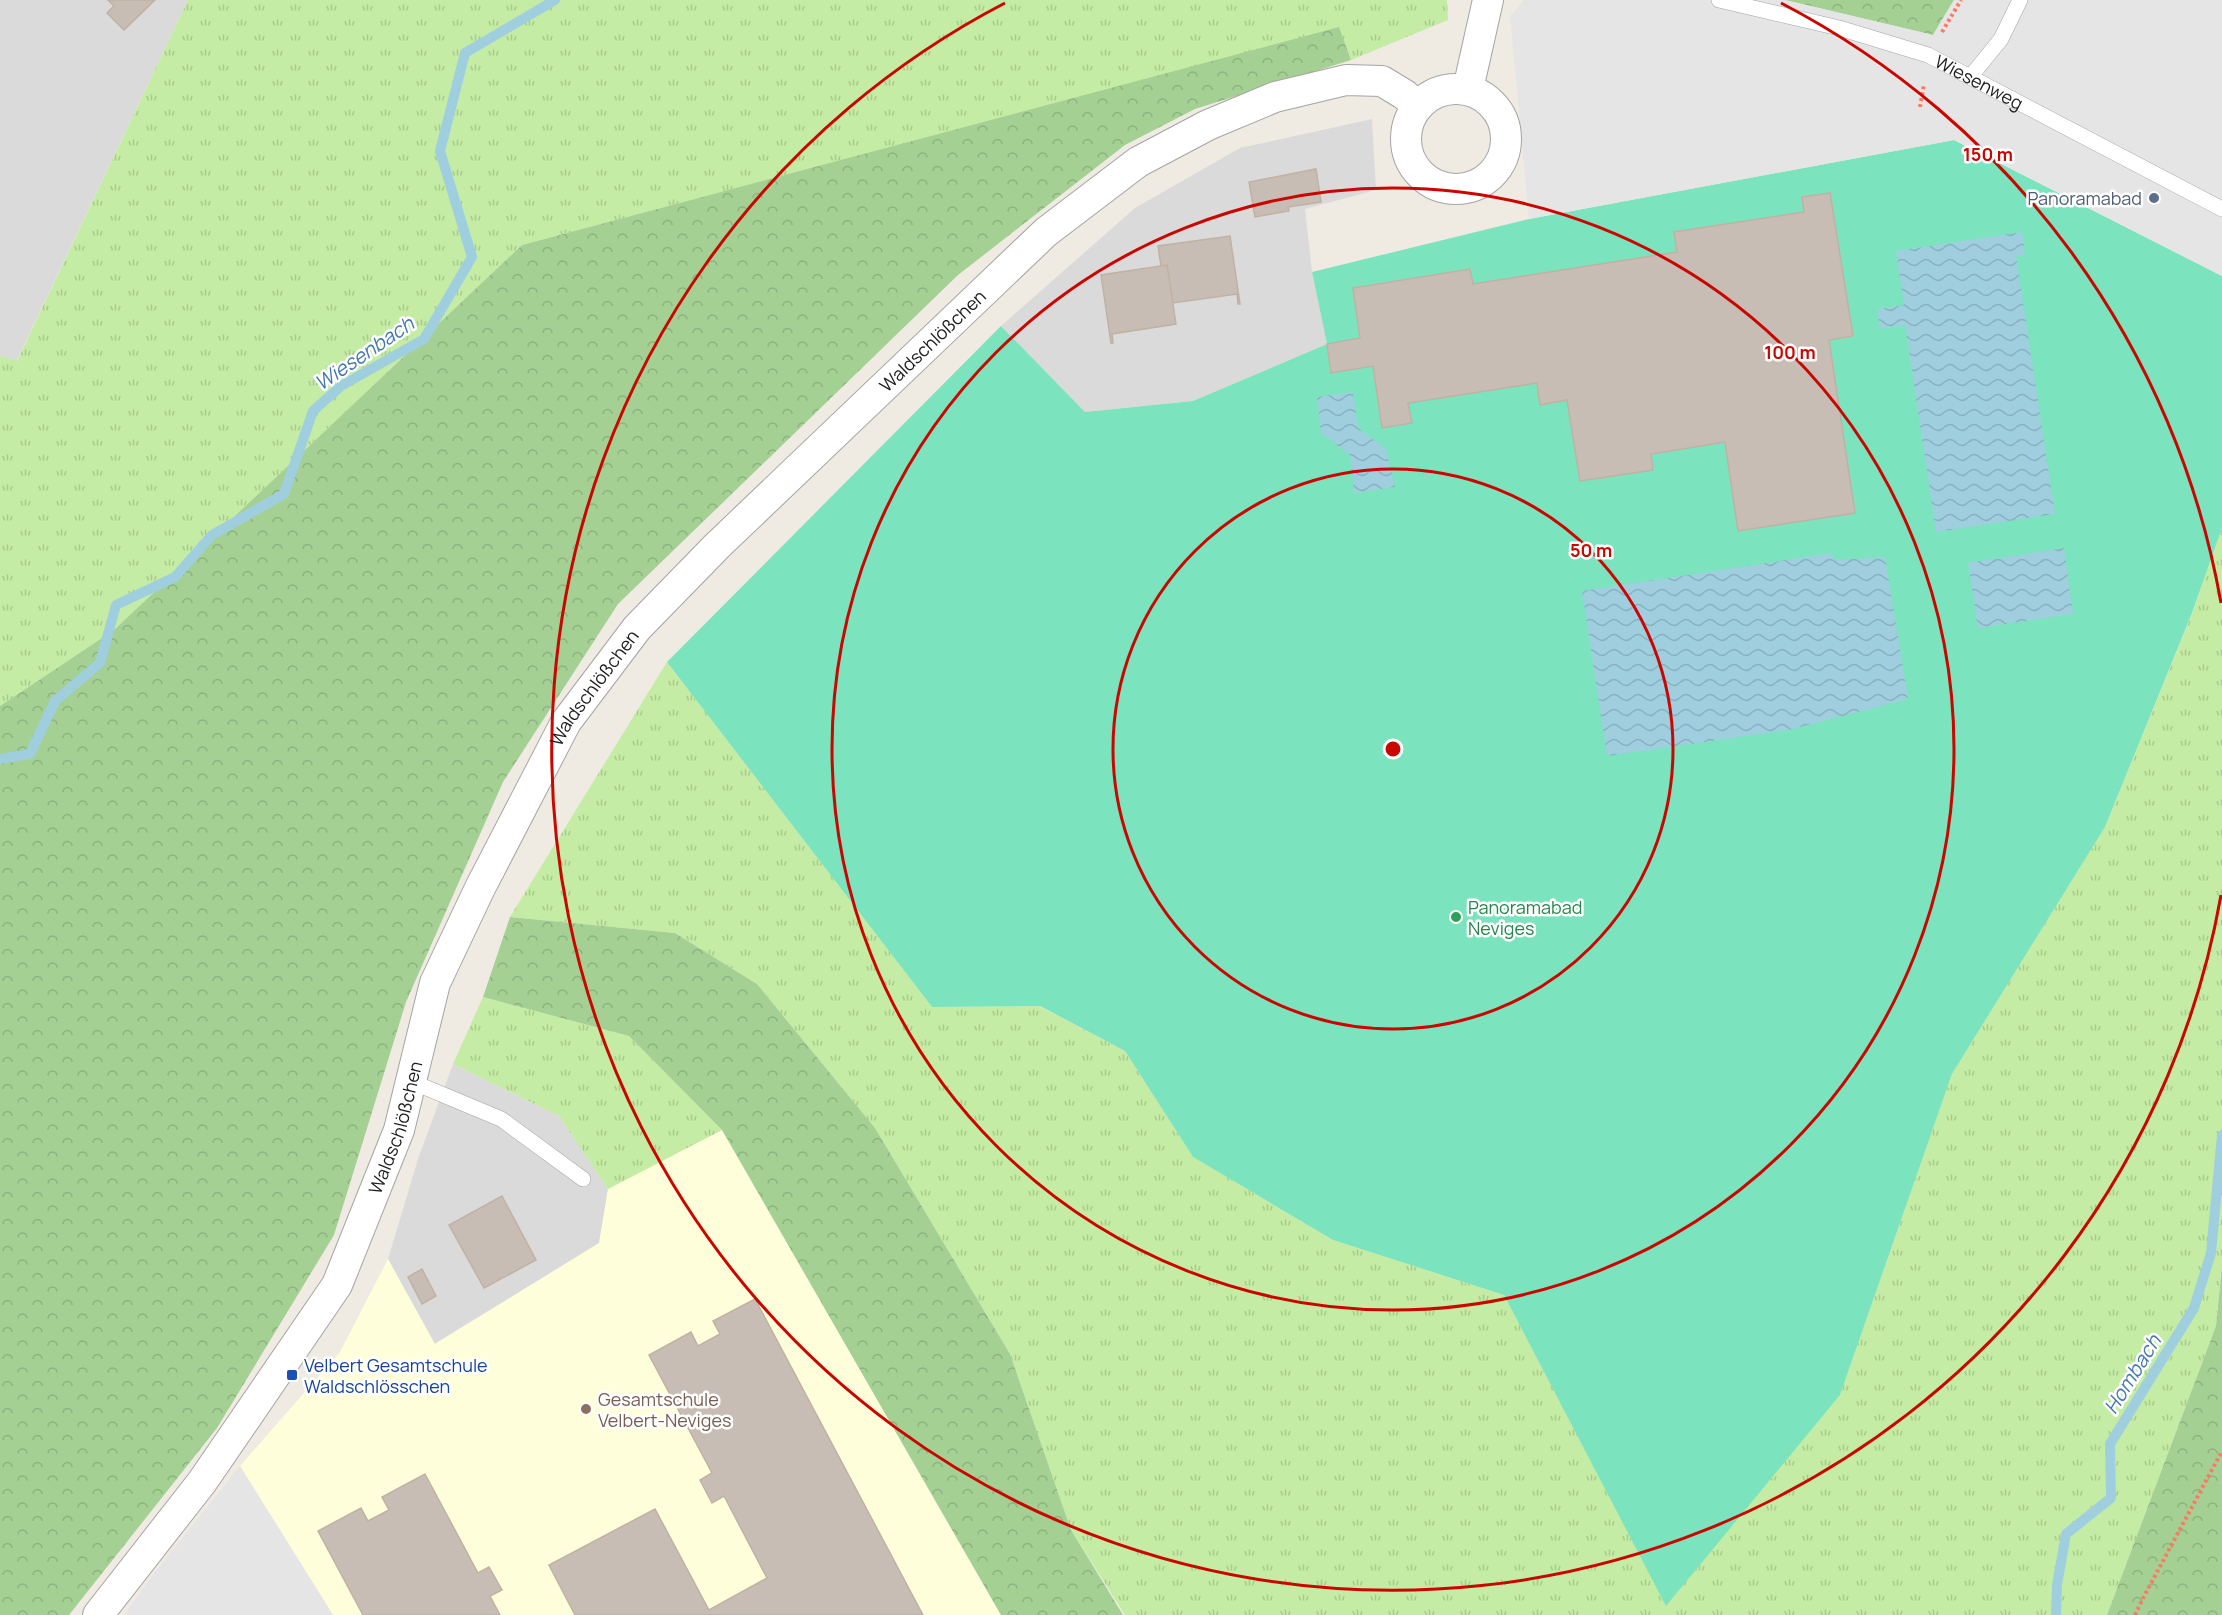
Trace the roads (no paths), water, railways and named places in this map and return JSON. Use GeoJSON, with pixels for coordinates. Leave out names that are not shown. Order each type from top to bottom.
{"type":"FeatureCollection","features":[{"type":"Feature","properties":{"kind":"street"},"geometry":{"type":"LineString","coordinates":[[1468,89],[1488,0]]}},
{"type":"Feature","properties":{"kind":"street","name":"Waldschlößchen"},"geometry":{"type":"LineString","coordinates":[[98,1615],[202,1482],[337,1285],[399,1130],[435,983],[480,888],[566,722],[637,628],[717,546],[1046,232],[1138,162],[1208,126],[1275,97],[1346,80],[1382,81],[1416,106]]}},
{"type":"Feature","properties":{"kind":"street"},"geometry":{"type":"LineString","coordinates":[[1468,89],[1486,99],[1500,112],[1507,130],[1506,151],[1497,168],[1484,183],[1465,189],[1444,189],[1426,180],[1413,166],[1407,147],[1406,127],[1416,106],[1429,95],[1448,90],[1468,89]]}},
{"type":"Feature","properties":{"kind":"lane","name":"Wiesenweg"},"geometry":{"type":"LineString","coordinates":[[1719,0],[1839,28],[1929,55],[2222,209]]}},
{"type":"Feature","properties":{"kind":"lane"},"geometry":{"type":"LineString","coordinates":[[1971,76],[2001,39],[2020,0]]}},
{"type":"Feature","properties":{"kind":"lane"},"geometry":{"type":"LineString","coordinates":[[410,1081],[501,1119],[583,1179]]}},
{"type":"Feature","properties":{"kind":"water"},"geometry":{"type":"Polygon","coordinates":[[[2022,232],[2025,254],[2016,256],[2055,514],[1936,532],[1905,325],[1880,329],[1877,309],[1904,305],[1896,251],[2022,232]]]}},
{"type":"Feature","properties":{"kind":"water"},"geometry":{"type":"Polygon","coordinates":[[[1353,392],[1358,428],[1386,449],[1395,487],[1354,493],[1350,455],[1321,433],[1317,397],[1353,392]]]}},
{"type":"Feature","properties":{"kind":"water"},"geometry":{"type":"Polygon","coordinates":[[[2064,548],[2073,614],[1978,628],[1968,563],[2064,548]]]}},
{"type":"Feature","properties":{"kind":"water"},"geometry":{"type":"Polygon","coordinates":[[[1832,553],[1833,560],[1885,557],[1908,699],[1789,730],[1607,756],[1582,591],[1832,553]]]}},
{"type":"Feature","properties":{"kind":"waterway","name":"Wiesenbach"},"geometry":{"type":"LineString","coordinates":[[0,759],[30,754],[55,701],[100,663],[116,605],[175,577],[212,535],[284,494],[313,411],[341,386],[424,339],[472,257],[440,151],[465,53],[555,0]]}},
{"type":"Feature","properties":{"kind":"waterway","name":"Hombach"},"geometry":{"type":"LineString","coordinates":[[2056,1615],[2057,1585],[2066,1534],[2111,1498],[2110,1444],[2194,1308],[2211,1253],[2222,1135]]}},
{"type":"Feature","properties":{"kind":"place","name":"Panoramabad"},"geometry":{"type":"Point","coordinates":[2154,198]}},
{"type":"Feature","properties":{"kind":"place","name":"Panoramabad Neviges"},"geometry":{"type":"Point","coordinates":[1456,917]}},
{"type":"Feature","properties":{"kind":"place","name":"Velbert Gesamtschule Waldschlösschen"},"geometry":{"type":"Point","coordinates":[292,1375]}},
{"type":"Feature","properties":{"kind":"place","name":"Gesamtschule Velbert-Neviges"},"geometry":{"type":"Point","coordinates":[586,1409]}}]}
